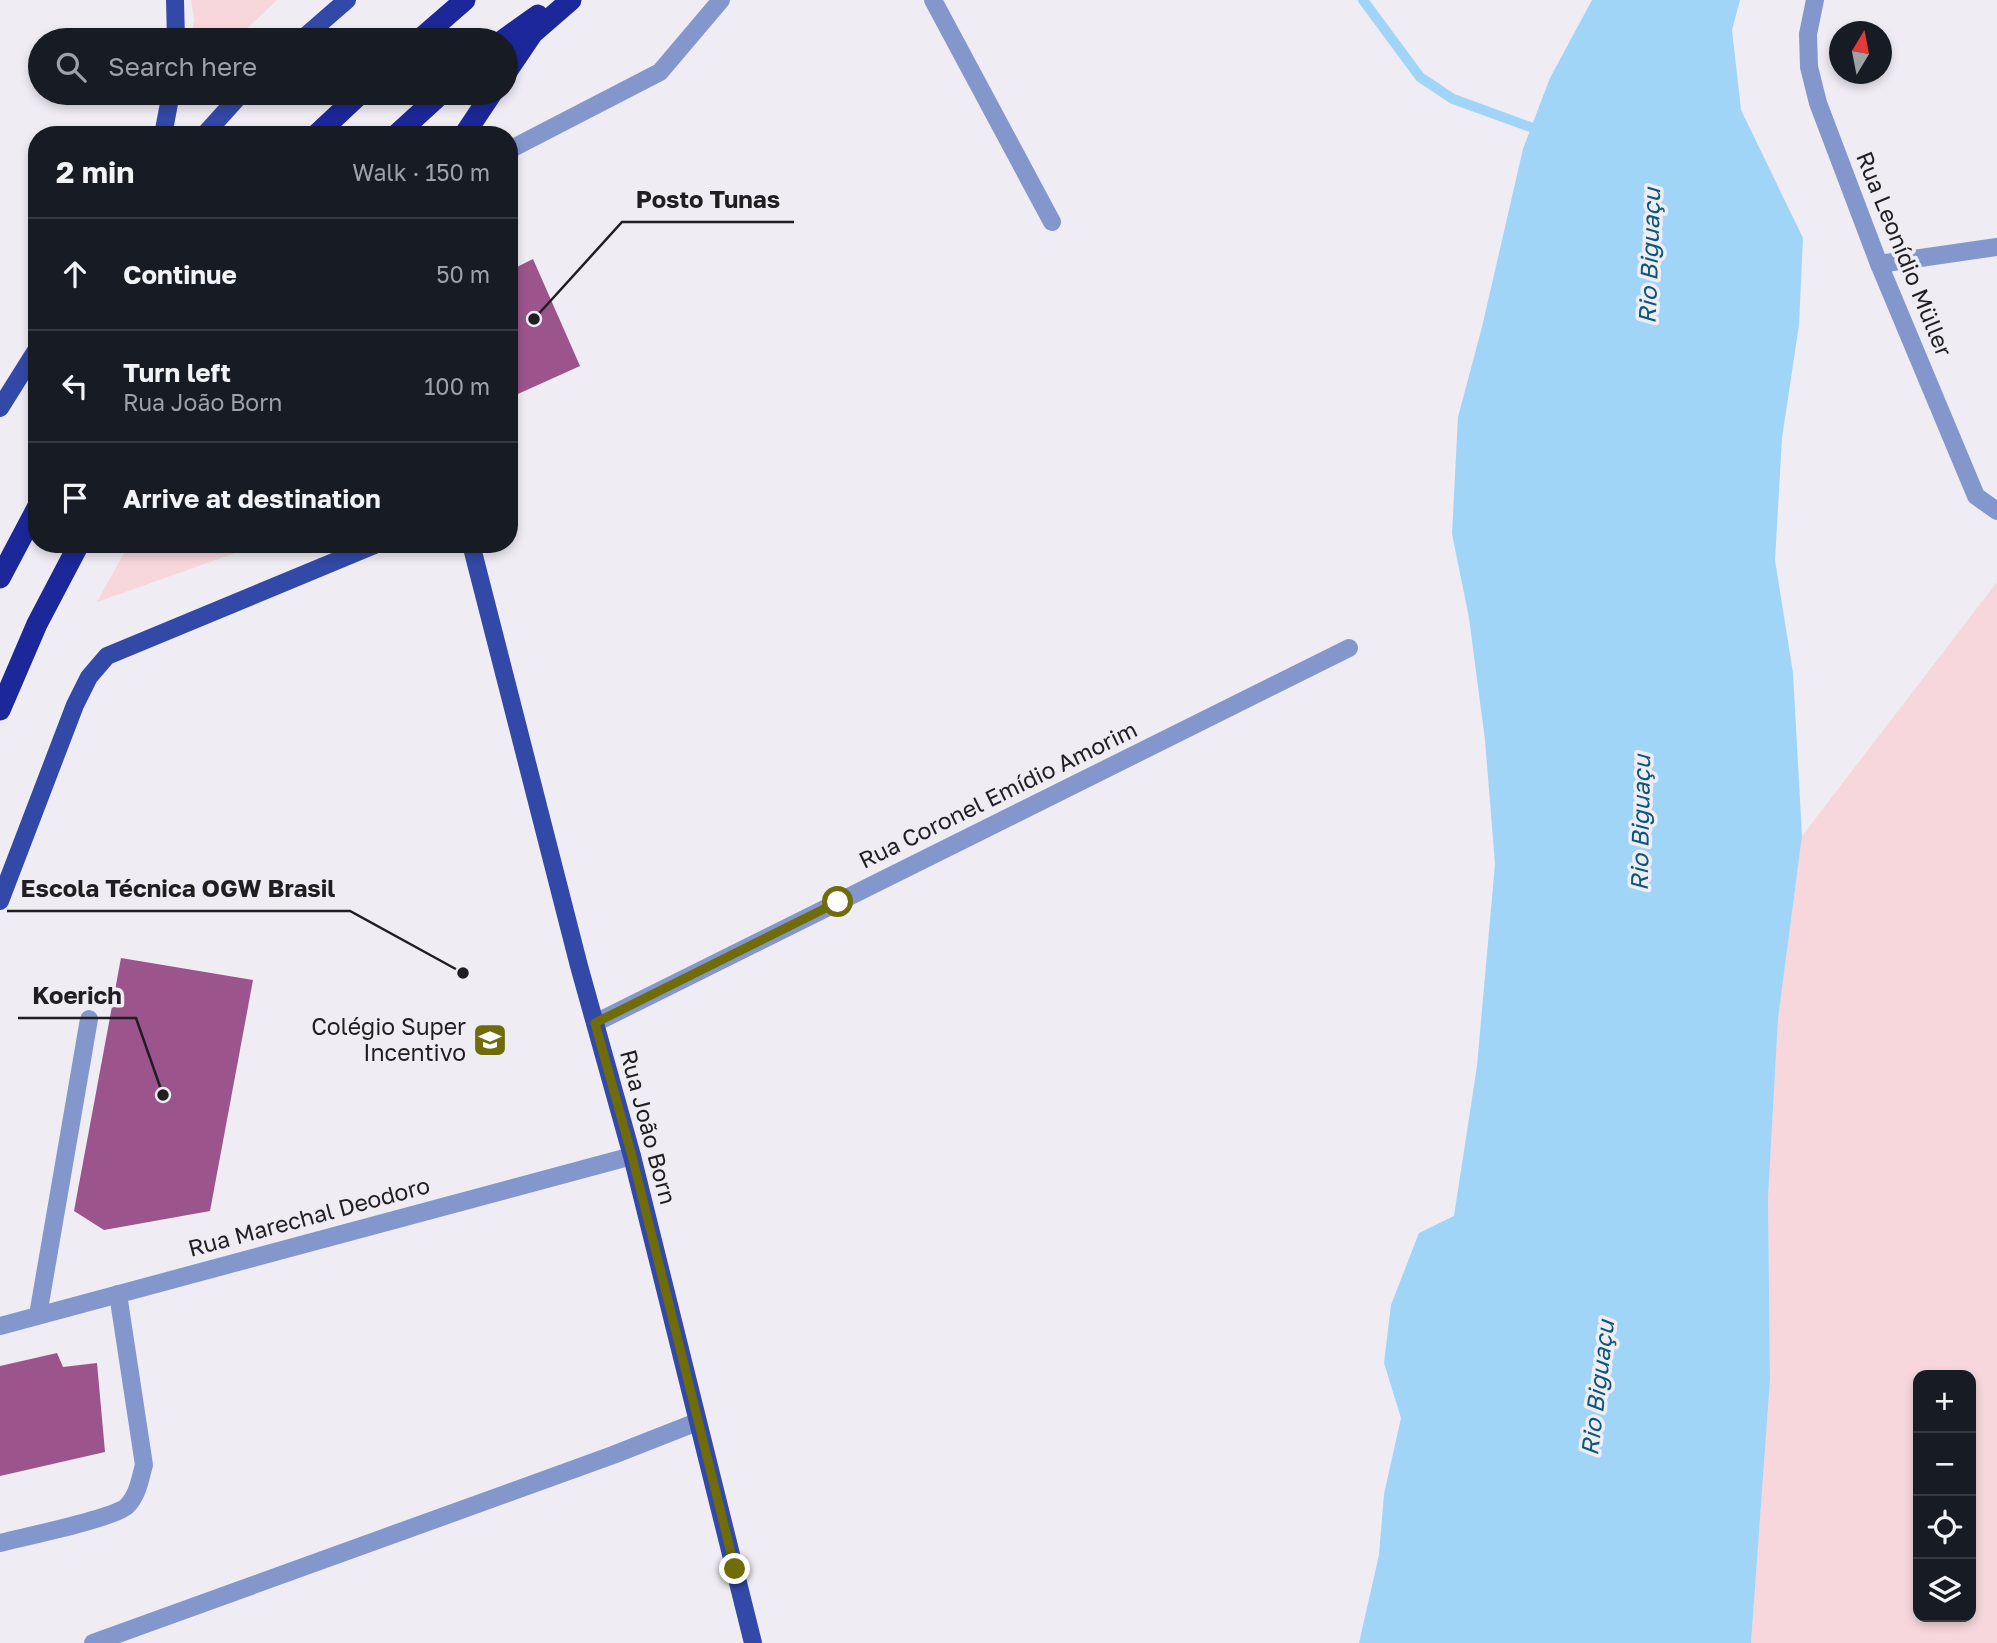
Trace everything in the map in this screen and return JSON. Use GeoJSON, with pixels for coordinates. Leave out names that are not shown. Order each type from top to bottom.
{"type":"FeatureCollection","features":[{"type":"Feature","properties":{"kind":"highway"},"geometry":{"type":"LineString","coordinates":[[433,28],[465,0]]}},
{"type":"Feature","properties":{"kind":"highway"},"geometry":{"type":"LineString","coordinates":[[518,29],[558,0]]}},
{"type":"Feature","properties":{"kind":"highway"},"geometry":{"type":"LineString","coordinates":[[518,55],[533,33],[572,0]]}},
{"type":"Feature","properties":{"kind":"highway"},"geometry":{"type":"LineString","coordinates":[[326,126],[348,105]]}},
{"type":"Feature","properties":{"kind":"highway"},"geometry":{"type":"LineString","coordinates":[[406,126],[429,105]]}},
{"type":"Feature","properties":{"kind":"highway"},"geometry":{"type":"LineString","coordinates":[[470,126],[484,105]]}},
{"type":"Feature","properties":{"kind":"highway"},"geometry":{"type":"LineString","coordinates":[[0,578],[28,525]]}},
{"type":"Feature","properties":{"kind":"highway"},"geometry":{"type":"LineString","coordinates":[[0,710],[37,624],[74,553]]}},
{"type":"Feature","properties":{"kind":"main road"},"geometry":{"type":"LineString","coordinates":[[175,0],[176,28]]}},
{"type":"Feature","properties":{"kind":"main road"},"geometry":{"type":"LineString","coordinates":[[315,28],[347,0]]}},
{"type":"Feature","properties":{"kind":"main road"},"geometry":{"type":"LineString","coordinates":[[165,126],[169,105]]}},
{"type":"Feature","properties":{"kind":"main road"},"geometry":{"type":"LineString","coordinates":[[212,126],[231,105]]}},
{"type":"Feature","properties":{"kind":"main road"},"geometry":{"type":"LineString","coordinates":[[0,408],[28,363]]}},
{"type":"Feature","properties":{"kind":"main road"},"geometry":{"type":"LineString","coordinates":[[0,901],[75,705],[89,677],[107,656],[355,553]]}},
{"type":"Feature","properties":{"kind":"main road","name":"Rua João Born"},"geometry":{"type":"LineString","coordinates":[[473,553],[632,1156],[753,1643]]}},
{"type":"Feature","properties":{"kind":"street"},"geometry":{"type":"LineString","coordinates":[[518,144],[660,72],[721,0]]}},
{"type":"Feature","properties":{"kind":"street"},"geometry":{"type":"LineString","coordinates":[[933,0],[1052,222]]}},
{"type":"Feature","properties":{"kind":"street","name":"Rua Leonídio Müller"},"geometry":{"type":"LineString","coordinates":[[1815,0],[1808,34],[1809,67],[1818,103],[1879,264],[1976,496],[1997,511]]}},
{"type":"Feature","properties":{"kind":"street"},"geometry":{"type":"LineString","coordinates":[[1879,264],[1997,247]]}},
{"type":"Feature","properties":{"kind":"street","name":"Rua Coronel Emídio Amorim"},"geometry":{"type":"LineString","coordinates":[[595,1023],[1349,648]]}},
{"type":"Feature","properties":{"kind":"street"},"geometry":{"type":"LineString","coordinates":[[38,1315],[89,1019]]}},
{"type":"Feature","properties":{"kind":"street","name":"Rua Marechal Deodoro"},"geometry":{"type":"LineString","coordinates":[[0,1326],[632,1156]]}},
{"type":"Feature","properties":{"kind":"street"},"geometry":{"type":"LineString","coordinates":[[0,1543],[103,1517],[127,1507],[138,1489],[144,1465],[118,1294]]}},
{"type":"Feature","properties":{"kind":"street"},"geometry":{"type":"LineString","coordinates":[[93,1643],[697,1422]]}},
{"type":"Feature","properties":{"kind":"shaded area"},"geometry":{"type":"Polygon","coordinates":[[[191,0],[277,0],[248,28],[193,28],[191,0]]]}},
{"type":"Feature","properties":{"kind":"shaded area"},"geometry":{"type":"Polygon","coordinates":[[[124,553],[236,553],[97,602],[124,553]]]}},
{"type":"Feature","properties":{"kind":"shaded area"},"geometry":{"type":"Polygon","coordinates":[[[1997,582],[1997,1643],[1751,1643],[1770,1380],[1768,1198],[1778,1019],[1802,836],[1997,582]]]}},
{"type":"Feature","properties":{"kind":"water","name":"Rio Biguaçu"},"geometry":{"type":"Polygon","coordinates":[[[1592,0],[1740,0],[1732,30],[1741,110],[1803,238],[1799,325],[1782,438],[1775,560],[1793,673],[1802,836],[1778,1019],[1768,1198],[1770,1380],[1751,1643],[1359,1643],[1379,1555],[1384,1494],[1401,1418],[1384,1363],[1391,1305],[1419,1233],[1454,1216],[1477,1066],[1495,864],[1485,740],[1469,618],[1452,534],[1458,417],[1482,327],[1523,149],[1550,78],[1592,0]]]}},
{"type":"Feature","properties":{"kind":"building"},"geometry":{"type":"Polygon","coordinates":[[[533,259],[580,366],[518,394],[518,266],[533,259]]]}},
{"type":"Feature","properties":{"kind":"building"},"geometry":{"type":"Polygon","coordinates":[[[121,958],[253,980],[210,1211],[104,1230],[74,1211],[121,958]]]}},
{"type":"Feature","properties":{"kind":"building"},"geometry":{"type":"Polygon","coordinates":[[[57,1353],[63,1367],[97,1363],[105,1452],[0,1476],[0,1366],[57,1353]]]}},
{"type":"Feature","properties":{"kind":"waterway"},"geometry":{"type":"LineString","coordinates":[[1363,0],[1420,77],[1453,99],[1544,132]]}},
{"type":"Feature","properties":{"kind":"place","name":"Posto Tunas"},"geometry":{"type":"Point","coordinates":[534,319]}},
{"type":"Feature","properties":{"kind":"place","name":"Escola Técnica OGW Brasil"},"geometry":{"type":"Point","coordinates":[463,973]}},
{"type":"Feature","properties":{"kind":"place","name":"Colégio Super Incentivo"},"geometry":{"type":"Point","coordinates":[490,1040]}},
{"type":"Feature","properties":{"kind":"place","name":"Koerich"},"geometry":{"type":"Point","coordinates":[163,1095]}},
{"type":"Feature","properties":{"kind":"route"},"geometry":{"type":"LineString","coordinates":[[735,1569],[632,1156],[595,1023],[838,902]]}}]}
